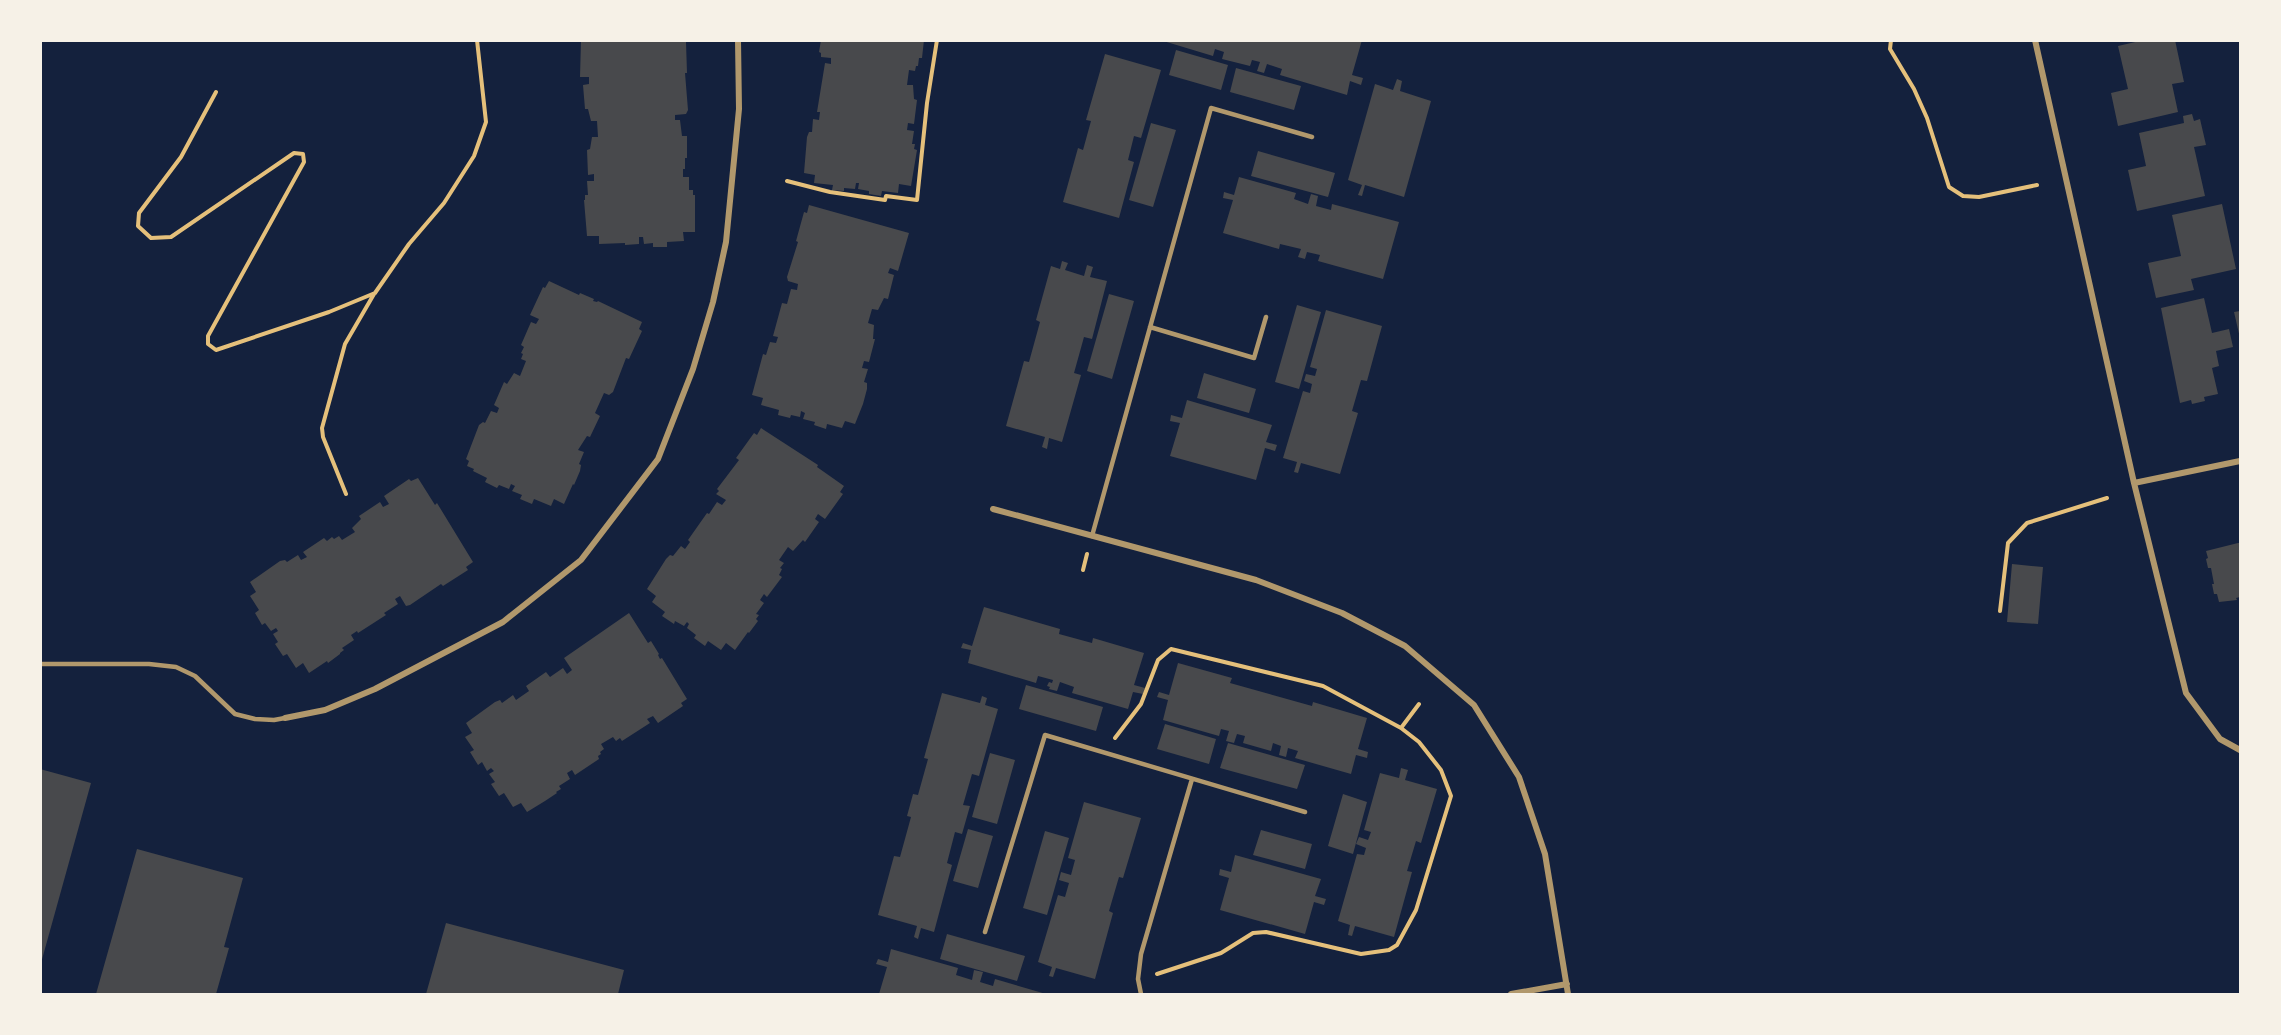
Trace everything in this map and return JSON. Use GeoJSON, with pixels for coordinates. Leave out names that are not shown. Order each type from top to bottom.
{"type":"FeatureCollection","features":[{"type":"Feature","properties":{"kind":"street"},"geometry":{"type":"LineString","coordinates":[[285,718],[325,710],[375,689],[503,622],[581,560],[658,459],[693,369],[713,302],[726,242],[739,109],[738,40]]}},
{"type":"Feature","properties":{"kind":"street"},"geometry":{"type":"LineString","coordinates":[[2035,40],[2134,483],[2186,693],[2220,739],[2241,750]]}},
{"type":"Feature","properties":{"kind":"street"},"geometry":{"type":"LineString","coordinates":[[2134,483],[2241,461]]}},
{"type":"Feature","properties":{"kind":"street"},"geometry":{"type":"LineString","coordinates":[[993,509],[1256,580],[1342,613],[1406,646],[1474,705],[1519,777],[1545,854],[1568,994]]}},
{"type":"Feature","properties":{"kind":"street"},"geometry":{"type":"LineString","coordinates":[[1511,994],[1567,984]]}},
{"type":"Feature","properties":{"kind":"lane"},"geometry":{"type":"LineString","coordinates":[[1092,536],[1211,108],[1312,137]]}},
{"type":"Feature","properties":{"kind":"lane"},"geometry":{"type":"LineString","coordinates":[[1150,327],[1254,358],[1266,317]]}},
{"type":"Feature","properties":{"kind":"lane"},"geometry":{"type":"LineString","coordinates":[[40,664],[149,664],[176,667],[195,676],[235,714],[255,719],[285,718]]}},
{"type":"Feature","properties":{"kind":"lane"},"geometry":{"type":"LineString","coordinates":[[985,933],[1045,735],[1305,812]]}},
{"type":"Feature","properties":{"kind":"lane"},"geometry":{"type":"LineString","coordinates":[[1141,994],[1138,979],[1141,954],[1192,779]]}},
{"type":"Feature","properties":{"kind":"path"},"geometry":{"type":"LineString","coordinates":[[346,494],[322,437],[322,428],[345,344],[375,293],[409,244],[444,203],[474,156],[486,122],[477,40]]}},
{"type":"Feature","properties":{"kind":"path"},"geometry":{"type":"LineString","coordinates":[[787,181],[841,194],[885,200],[886,196],[917,200],[927,103],[937,40]]}},
{"type":"Feature","properties":{"kind":"path"},"geometry":{"type":"LineString","coordinates":[[1891,40],[1890,49],[1914,89],[1949,186],[1963,196],[1979,198],[2037,185]]}},
{"type":"Feature","properties":{"kind":"path"},"geometry":{"type":"LineString","coordinates":[[216,92],[181,157],[139,213],[138,226],[151,238],[171,237],[294,153],[303,154],[304,162],[208,336],[208,345],[216,350],[328,312],[375,293]]}},
{"type":"Feature","properties":{"kind":"path"},"geometry":{"type":"LineString","coordinates":[[2000,611],[2008,543],[2027,523],[2107,498]]}},
{"type":"Feature","properties":{"kind":"path"},"geometry":{"type":"LineString","coordinates":[[1401,728],[1419,704]]}},
{"type":"Feature","properties":{"kind":"building"},"geometry":{"type":"Polygon","coordinates":[[[581,40],[686,42],[687,73],[685,73],[688,110],[686,114],[675,115],[675,120],[680,120],[682,136],[687,136],[687,158],[685,158],[683,177],[689,177],[689,190],[693,190],[693,195],[695,195],[695,232],[683,232],[684,241],[667,242],[667,247],[653,247],[653,243],[644,244],[643,237],[639,237],[639,244],[625,245],[625,243],[599,244],[599,236],[587,236],[584,200],[585,195],[588,195],[587,181],[594,181],[594,174],[588,175],[587,150],[590,149],[592,137],[598,137],[597,121],[591,121],[588,109],[585,109],[583,85],[589,84],[589,77],[580,77],[581,40]]]}},
{"type":"Feature","properties":{"kind":"building"},"geometry":{"type":"Polygon","coordinates":[[[821,40],[924,40],[922,58],[919,58],[915,71],[909,70],[907,85],[913,85],[914,99],[917,100],[914,124],[908,123],[907,130],[914,131],[912,144],[915,144],[914,149],[917,150],[911,186],[899,184],[898,193],[882,191],[881,196],[858,189],[859,183],[856,183],[855,189],[832,190],[833,185],[814,183],[815,175],[804,173],[807,137],[809,132],[812,132],[813,119],[819,120],[820,112],[817,112],[825,63],[831,64],[831,58],[821,57],[819,52],[821,40]]]}},
{"type":"Feature","properties":{"kind":"building"},"geometry":{"type":"Polygon","coordinates":[[[1160,40],[1362,40],[1352,75],[1363,78],[1361,85],[1350,81],[1347,95],[1280,75],[1282,69],[1267,64],[1264,73],[1257,71],[1260,62],[1252,60],[1250,66],[1222,59],[1224,52],[1215,49],[1213,56],[1160,40]]]}},
{"type":"Feature","properties":{"kind":"building"},"geometry":{"type":"Polygon","coordinates":[[[2144,40],[2175,40],[2184,82],[2172,84],[2178,112],[2118,126],[2111,93],[2128,89],[2118,46],[2144,40]]]}},
{"type":"Feature","properties":{"kind":"building"},"geometry":{"type":"Polygon","coordinates":[[[1176,50],[1228,65],[1221,90],[1169,75],[1176,50]]]}},
{"type":"Feature","properties":{"kind":"building"},"geometry":{"type":"Polygon","coordinates":[[[1105,54],[1161,70],[1141,138],[1134,136],[1128,160],[1134,162],[1119,218],[1063,202],[1078,148],[1083,150],[1091,121],[1086,120],[1105,54]]]}},
{"type":"Feature","properties":{"kind":"building"},"geometry":{"type":"Polygon","coordinates":[[[1236,68],[1301,86],[1294,110],[1230,92],[1236,68]]]}},
{"type":"Feature","properties":{"kind":"building"},"geometry":{"type":"Polygon","coordinates":[[[1397,79],[1402,81],[1400,91],[1431,101],[1404,197],[1365,185],[1362,196],[1358,195],[1362,185],[1348,180],[1375,84],[1393,90],[1397,79]]]}},
{"type":"Feature","properties":{"kind":"building"},"geometry":{"type":"Polygon","coordinates":[[[2192,114],[2194,121],[2200,119],[2206,145],[2194,147],[2205,196],[2137,211],[2128,170],[2146,166],[2139,133],[2184,123],[2183,116],[2192,114]]]}},
{"type":"Feature","properties":{"kind":"building"},"geometry":{"type":"Polygon","coordinates":[[[1151,123],[1176,130],[1153,207],[1129,200],[1151,123]]]}},
{"type":"Feature","properties":{"kind":"building"},"geometry":{"type":"Polygon","coordinates":[[[1258,151],[1335,173],[1328,197],[1251,176],[1258,151]]]}},
{"type":"Feature","properties":{"kind":"building"},"geometry":{"type":"Polygon","coordinates":[[[1239,177],[1296,193],[1294,199],[1308,204],[1311,194],[1318,196],[1316,206],[1331,210],[1332,204],[1399,222],[1383,279],[1318,261],[1320,255],[1307,252],[1305,259],[1298,257],[1301,249],[1280,244],[1279,249],[1223,233],[1233,200],[1223,198],[1224,192],[1234,195],[1239,177]]]}},
{"type":"Feature","properties":{"kind":"building"},"geometry":{"type":"Polygon","coordinates":[[[2222,204],[2236,269],[2191,279],[2194,290],[2156,298],[2148,263],[2181,256],[2172,215],[2222,204]]]}},
{"type":"Feature","properties":{"kind":"building"},"geometry":{"type":"Polygon","coordinates":[[[809,205],[909,233],[898,271],[890,268],[888,273],[894,275],[888,299],[884,298],[878,310],[872,309],[868,323],[874,325],[873,339],[875,339],[869,362],[864,361],[862,368],[868,369],[864,382],[867,383],[867,389],[863,404],[855,424],[845,421],[842,428],[827,424],[826,429],[814,425],[815,422],[803,419],[805,413],[801,411],[800,417],[791,415],[790,418],[778,415],[779,410],[761,405],[763,398],[752,395],[763,354],[766,355],[770,342],[776,343],[778,337],[773,336],[782,303],[787,304],[791,289],[797,290],[798,284],[788,281],[787,277],[804,212],[807,213],[809,205]]]}},
{"type":"Feature","properties":{"kind":"building"},"geometry":{"type":"Polygon","coordinates":[[[1062,261],[1068,263],[1065,270],[1084,276],[1087,265],[1093,267],[1090,277],[1107,281],[1092,339],[1084,337],[1074,373],[1081,375],[1062,442],[1049,438],[1047,449],[1042,447],[1045,437],[1006,426],[1024,361],[1029,362],[1040,322],[1036,320],[1051,266],[1060,269],[1062,261]]]}},
{"type":"Feature","properties":{"kind":"building"},"geometry":{"type":"Polygon","coordinates":[[[549,281],[642,322],[639,329],[642,331],[629,359],[626,358],[613,392],[609,395],[604,393],[595,413],[600,416],[590,437],[587,436],[578,450],[584,452],[574,485],[564,504],[554,499],[551,506],[534,499],[532,504],[520,499],[522,495],[512,491],[515,486],[511,484],[509,489],[499,485],[497,488],[485,482],[487,478],[467,466],[469,461],[466,459],[479,425],[485,423],[491,411],[497,413],[499,408],[494,405],[504,382],[507,384],[514,373],[520,376],[526,361],[521,359],[524,347],[521,345],[531,322],[536,324],[539,319],[530,315],[543,287],[545,288],[549,281]]]}},
{"type":"Feature","properties":{"kind":"building"},"geometry":{"type":"Polygon","coordinates":[[[1109,294],[1134,301],[1112,379],[1087,371],[1109,294]]]}},
{"type":"Feature","properties":{"kind":"building"},"geometry":{"type":"Polygon","coordinates":[[[2204,298],[2212,333],[2229,329],[2233,347],[2216,351],[2219,366],[2212,368],[2218,394],[2204,397],[2205,401],[2192,404],[2191,400],[2180,403],[2161,308],[2204,298]]]}},
{"type":"Feature","properties":{"kind":"building"},"geometry":{"type":"Polygon","coordinates":[[[1297,305],[1321,312],[1299,389],[1275,382],[1297,305]]]}},
{"type":"Feature","properties":{"kind":"building"},"geometry":{"type":"Polygon","coordinates":[[[1326,310],[1382,326],[1367,381],[1361,380],[1352,411],[1358,413],[1340,474],[1301,463],[1298,473],[1294,472],[1297,462],[1283,458],[1303,391],[1310,393],[1312,384],[1304,381],[1306,374],[1315,376],[1317,369],[1310,367],[1326,310]]]}},
{"type":"Feature","properties":{"kind":"building"},"geometry":{"type":"Polygon","coordinates":[[[2240,311],[2240,338],[2234,312],[2240,311]]]}},
{"type":"Feature","properties":{"kind":"building"},"geometry":{"type":"Polygon","coordinates":[[[1204,373],[1256,389],[1249,413],[1197,398],[1204,373]]]}},
{"type":"Feature","properties":{"kind":"building"},"geometry":{"type":"Polygon","coordinates":[[[1187,400],[1272,425],[1266,442],[1277,445],[1275,451],[1265,448],[1256,480],[1170,456],[1180,423],[1170,421],[1171,415],[1182,418],[1187,400]]]}},
{"type":"Feature","properties":{"kind":"building"},"geometry":{"type":"Polygon","coordinates":[[[761,428],[818,465],[817,467],[844,486],[840,492],[843,494],[825,519],[818,514],[815,519],[819,522],[805,542],[803,540],[793,551],[788,547],[779,560],[784,563],[779,575],[782,577],[767,597],[764,594],[760,600],[764,603],[756,614],[759,615],[756,619],[758,621],[749,633],[735,650],[726,643],[721,650],[708,641],[705,646],[694,638],[696,635],[687,628],[689,624],[687,622],[684,626],[675,621],[674,624],[662,616],[665,612],[652,602],[656,596],[647,589],[666,559],[670,555],[673,556],[681,546],[685,549],[690,542],[688,540],[707,513],[709,514],[717,502],[722,505],[726,500],[716,494],[719,491],[717,489],[739,460],[736,458],[754,433],[757,435],[761,428]]]}},
{"type":"Feature","properties":{"kind":"building"},"geometry":{"type":"Polygon","coordinates":[[[418,478],[435,505],[437,503],[473,562],[466,567],[468,570],[443,586],[441,584],[410,605],[406,606],[400,596],[395,599],[398,604],[384,613],[386,615],[351,635],[354,640],[342,648],[344,650],[328,663],[327,661],[309,673],[303,663],[296,668],[287,654],[283,656],[275,644],[278,642],[273,634],[278,631],[276,628],[271,631],[265,623],[262,625],[255,613],[259,610],[250,596],[256,592],[250,582],[280,561],[287,562],[298,555],[301,560],[307,557],[303,552],[324,538],[327,541],[339,536],[342,540],[355,532],[352,528],[361,519],[359,516],[380,502],[383,507],[389,504],[384,496],[409,479],[411,481],[418,478]]]}},
{"type":"Feature","properties":{"kind":"building"},"geometry":{"type":"Polygon","coordinates":[[[2240,543],[2240,597],[2236,598],[2237,600],[2219,602],[2217,594],[2214,594],[2212,584],[2214,584],[2211,568],[2208,568],[2206,551],[2240,543]]]}},
{"type":"Feature","properties":{"kind":"building"},"geometry":{"type":"Polygon","coordinates":[[[2012,564],[2043,567],[2038,624],[2007,622],[2012,564]]]}},
{"type":"Feature","properties":{"kind":"building"},"geometry":{"type":"Polygon","coordinates":[[[984,607],[1060,629],[1059,634],[1092,643],[1093,638],[1144,653],[1134,685],[1145,688],[1143,694],[1133,692],[1128,709],[1072,693],[1074,687],[1060,682],[1057,691],[1047,686],[1053,680],[1038,676],[1036,683],[968,663],[971,650],[961,648],[963,643],[972,646],[984,607]]]}},
{"type":"Feature","properties":{"kind":"building"},"geometry":{"type":"Polygon","coordinates":[[[629,613],[648,643],[651,641],[660,659],[662,658],[687,699],[681,703],[683,706],[658,723],[653,716],[647,719],[650,723],[622,741],[620,738],[616,741],[613,737],[601,744],[604,749],[598,756],[599,759],[575,775],[572,770],[567,773],[570,779],[559,786],[561,789],[557,793],[527,812],[521,803],[513,807],[504,793],[499,796],[491,784],[495,782],[489,774],[494,771],[491,768],[487,771],[482,762],[478,765],[470,752],[474,750],[465,737],[472,733],[466,723],[495,702],[500,700],[502,703],[513,695],[516,700],[529,691],[526,686],[546,672],[550,677],[563,668],[567,674],[572,670],[564,658],[629,613]]]}},
{"type":"Feature","properties":{"kind":"building"},"geometry":{"type":"Polygon","coordinates":[[[1178,663],[1232,678],[1230,683],[1312,706],[1313,702],[1367,718],[1358,749],[1368,752],[1367,758],[1356,755],[1351,774],[1295,758],[1298,751],[1288,748],[1286,757],[1279,755],[1281,746],[1273,743],[1271,751],[1243,743],[1245,736],[1237,734],[1234,743],[1226,741],[1229,731],[1221,729],[1219,736],[1163,720],[1168,700],[1157,697],[1159,692],[1169,695],[1178,663]]]}},
{"type":"Feature","properties":{"kind":"building"},"geometry":{"type":"Polygon","coordinates":[[[1026,685],[1103,707],[1096,731],[1019,709],[1026,685]]]}},
{"type":"Feature","properties":{"kind":"building"},"geometry":{"type":"Polygon","coordinates":[[[942,693],[980,703],[982,696],[987,698],[985,705],[998,709],[979,776],[972,774],[963,805],[970,806],[962,834],[955,832],[947,863],[952,865],[934,932],[921,928],[918,939],[914,937],[917,926],[878,915],[894,856],[900,857],[911,817],[907,816],[913,794],[918,795],[928,759],[924,758],[942,693]]]}},
{"type":"Feature","properties":{"kind":"building"},"geometry":{"type":"Polygon","coordinates":[[[1165,724],[1216,739],[1209,764],[1157,749],[1165,724]]]}},
{"type":"Feature","properties":{"kind":"building"},"geometry":{"type":"Polygon","coordinates":[[[1228,743],[1305,765],[1297,789],[1220,768],[1228,743]]]}},
{"type":"Feature","properties":{"kind":"building"},"geometry":{"type":"Polygon","coordinates":[[[990,753],[1015,760],[997,824],[972,817],[990,753]]]}},
{"type":"Feature","properties":{"kind":"building"},"geometry":{"type":"Polygon","coordinates":[[[1401,768],[1408,770],[1405,780],[1437,789],[1421,843],[1416,841],[1407,871],[1412,872],[1394,937],[1355,926],[1352,936],[1348,935],[1350,925],[1338,921],[1357,854],[1364,855],[1366,848],[1356,844],[1359,837],[1368,840],[1371,832],[1364,830],[1380,773],[1399,778],[1401,768]]]}},
{"type":"Feature","properties":{"kind":"building"},"geometry":{"type":"Polygon","coordinates":[[[40,769],[91,783],[41,963],[40,963],[40,769]]]}},
{"type":"Feature","properties":{"kind":"building"},"geometry":{"type":"Polygon","coordinates":[[[1343,794],[1367,802],[1353,854],[1328,846],[1343,794]]]}},
{"type":"Feature","properties":{"kind":"building"},"geometry":{"type":"Polygon","coordinates":[[[1084,802],[1141,818],[1123,878],[1119,877],[1109,911],[1113,913],[1095,979],[1056,968],[1053,977],[1049,976],[1052,967],[1038,962],[1058,895],[1065,897],[1069,883],[1059,880],[1061,872],[1071,875],[1075,860],[1068,858],[1084,802]]]}},
{"type":"Feature","properties":{"kind":"building"},"geometry":{"type":"Polygon","coordinates":[[[968,829],[993,836],[978,888],[953,881],[968,829]]]}},
{"type":"Feature","properties":{"kind":"building"},"geometry":{"type":"Polygon","coordinates":[[[1261,830],[1312,844],[1305,869],[1253,855],[1261,830]]]}},
{"type":"Feature","properties":{"kind":"building"},"geometry":{"type":"Polygon","coordinates":[[[1045,831],[1069,838],[1047,915],[1023,908],[1045,831]]]}},
{"type":"Feature","properties":{"kind":"building"},"geometry":{"type":"Polygon","coordinates":[[[137,849],[243,878],[224,947],[229,948],[216,994],[96,994],[137,849]]]}},
{"type":"Feature","properties":{"kind":"building"},"geometry":{"type":"Polygon","coordinates":[[[1235,855],[1321,879],[1315,896],[1326,899],[1324,905],[1314,902],[1305,934],[1220,910],[1229,878],[1219,875],[1220,869],[1231,872],[1235,855]]]}},
{"type":"Feature","properties":{"kind":"building"},"geometry":{"type":"Polygon","coordinates":[[[446,923],[624,970],[618,994],[426,994],[446,923]]]}},
{"type":"Feature","properties":{"kind":"building"},"geometry":{"type":"Polygon","coordinates":[[[947,934],[1025,956],[1017,981],[940,959],[947,934]]]}},
{"type":"Feature","properties":{"kind":"building"},"geometry":{"type":"Polygon","coordinates":[[[891,949],[958,968],[956,975],[972,980],[974,970],[983,972],[980,982],[993,986],[995,979],[1046,994],[879,994],[887,967],[876,964],[878,959],[888,962],[891,949]]]}}]}
